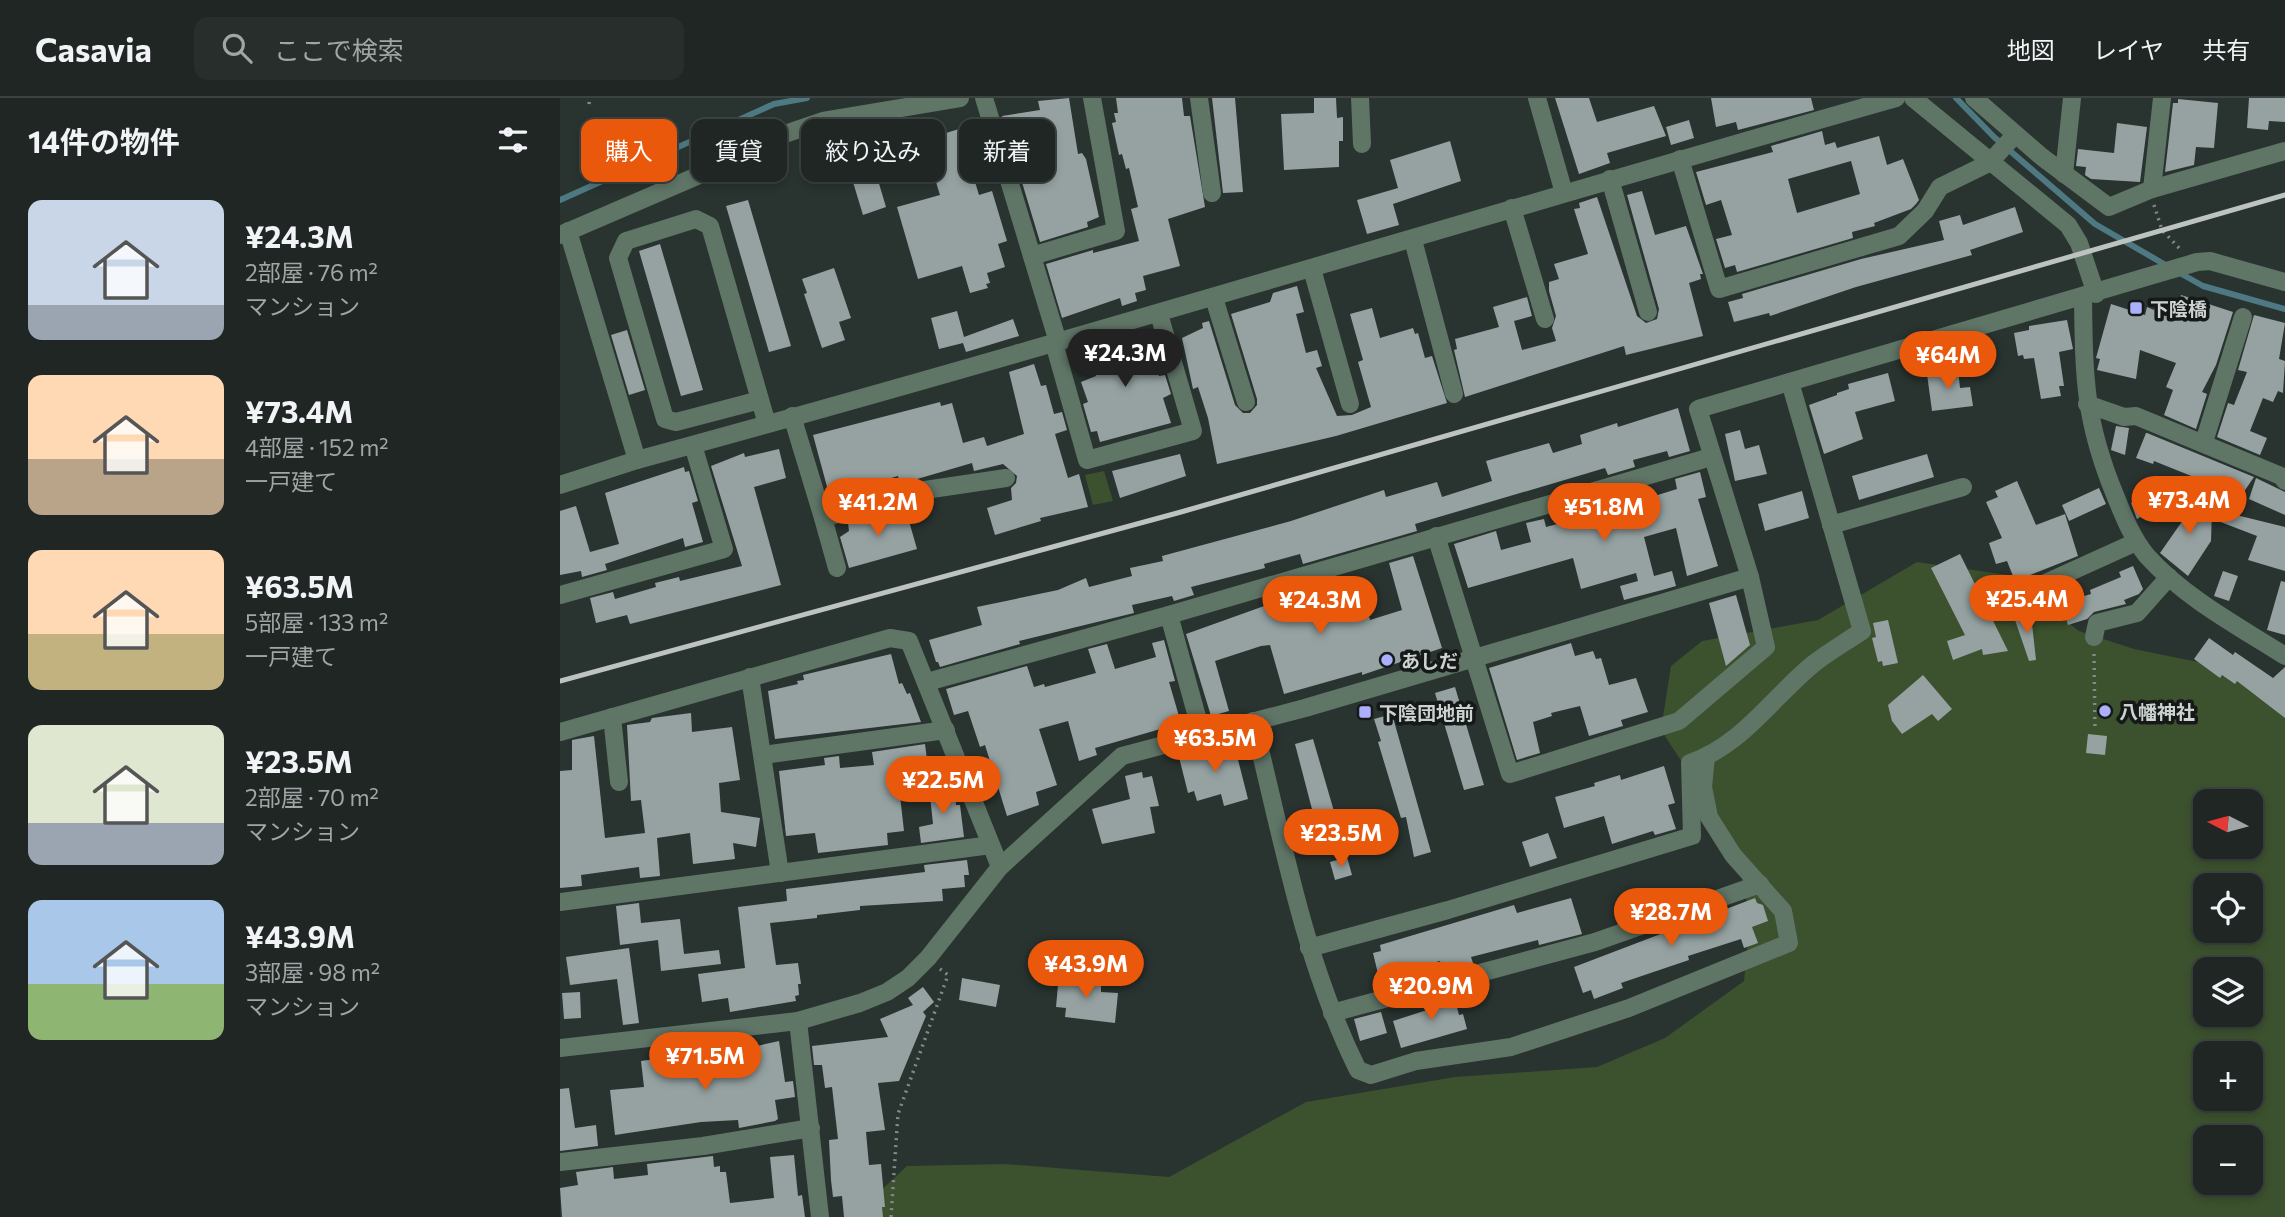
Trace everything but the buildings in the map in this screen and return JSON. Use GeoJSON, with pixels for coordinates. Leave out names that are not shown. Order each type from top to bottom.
{"type":"FeatureCollection","features":[{"type":"Feature","properties":{"kind":"street"},"geometry":{"type":"LineString","coordinates":[[636,460],[564,233],[732,160],[767,140],[811,124],[960,98]]}},
{"type":"Feature","properties":{"kind":"street"},"geometry":{"type":"LineString","coordinates":[[984,98],[1032,256],[1087,460],[1193,431],[1159,314]]}},
{"type":"Feature","properties":{"kind":"street"},"geometry":{"type":"LineString","coordinates":[[1032,256],[1116,231],[1093,98]]}},
{"type":"Feature","properties":{"kind":"street"},"geometry":{"type":"LineString","coordinates":[[1199,98],[1212,193]]}},
{"type":"Feature","properties":{"kind":"street"},"geometry":{"type":"LineString","coordinates":[[1360,98],[1362,144]]}},
{"type":"Feature","properties":{"kind":"street"},"geometry":{"type":"LineString","coordinates":[[1538,98],[1564,193]]}},
{"type":"Feature","properties":{"kind":"street"},"geometry":{"type":"LineString","coordinates":[[560,485],[636,460],[1159,314],[1610,179],[1896,98]]}},
{"type":"Feature","properties":{"kind":"street"},"geometry":{"type":"LineString","coordinates":[[1913,98],[1992,160],[2068,225],[2079,243],[2089,295],[2087,404],[2101,461],[2136,542],[2169,577],[2199,601],[2285,656]]}},
{"type":"Feature","properties":{"kind":"street"},"geometry":{"type":"LineString","coordinates":[[1974,98],[2012,138],[2109,207],[2152,190],[2285,151]]}},
{"type":"Feature","properties":{"kind":"street"},"geometry":{"type":"LineString","coordinates":[[2064,174],[2072,98]]}},
{"type":"Feature","properties":{"kind":"street"},"geometry":{"type":"LineString","coordinates":[[2152,190],[2162,98]]}},
{"type":"Feature","properties":{"kind":"street"},"geometry":{"type":"LineString","coordinates":[[1680,159],[1719,289],[1899,236],[1925,211],[1940,187],[1992,160],[2012,138]]}},
{"type":"Feature","properties":{"kind":"street"},"geometry":{"type":"LineString","coordinates":[[1610,179],[1648,312]]}},
{"type":"Feature","properties":{"kind":"street"},"geometry":{"type":"LineString","coordinates":[[1512,208],[1545,319]]}},
{"type":"Feature","properties":{"kind":"street"},"geometry":{"type":"LineString","coordinates":[[760,400],[676,422],[665,419],[618,258],[626,240],[696,219],[710,226],[767,424]]}},
{"type":"Feature","properties":{"kind":"street"},"geometry":{"type":"LineString","coordinates":[[1413,240],[1454,394]]}},
{"type":"Feature","properties":{"kind":"street"},"geometry":{"type":"LineString","coordinates":[[1436,536],[1510,774],[1679,721],[1766,647],[1750,577],[1698,409],[2193,264],[2210,261],[2285,282]]}},
{"type":"Feature","properties":{"kind":"street"},"geometry":{"type":"LineString","coordinates":[[1312,269],[1350,404]]}},
{"type":"Feature","properties":{"kind":"street"},"geometry":{"type":"LineString","coordinates":[[1214,298],[1246,402]]}},
{"type":"Feature","properties":{"kind":"street"},"geometry":{"type":"LineString","coordinates":[[2204,442],[2244,317]]}},
{"type":"Feature","properties":{"kind":"street"},"geometry":{"type":"LineString","coordinates":[[1310,948],[1448,911],[1692,836],[1690,763],[1736,739],[1812,665],[1862,631],[1790,382]]}},
{"type":"Feature","properties":{"kind":"street"},"geometry":{"type":"LineString","coordinates":[[2087,404],[2124,417],[2136,416],[2204,442],[2281,476],[2285,481]]}},
{"type":"Feature","properties":{"kind":"street"},"geometry":{"type":"LineString","coordinates":[[792,416],[837,568]]}},
{"type":"Feature","properties":{"kind":"street"},"geometry":{"type":"LineString","coordinates":[[560,595],[724,549],[693,445]]}},
{"type":"Feature","properties":{"kind":"street"},"geometry":{"type":"LineString","coordinates":[[927,681],[1169,615],[1711,457]]}},
{"type":"Feature","properties":{"kind":"street"},"geometry":{"type":"LineString","coordinates":[[823,518],[925,490],[1006,478]]}},
{"type":"Feature","properties":{"kind":"street"},"geometry":{"type":"LineString","coordinates":[[1831,525],[1963,487]]}},
{"type":"Feature","properties":{"kind":"street"},"geometry":{"type":"LineString","coordinates":[[2030,590],[2136,542]]}},
{"type":"Feature","properties":{"kind":"street"},"geometry":{"type":"LineString","coordinates":[[560,1048],[798,1021],[834,1012],[887,992],[908,978],[928,958],[1000,867],[1122,756],[1474,659],[1750,577]]}},
{"type":"Feature","properties":{"kind":"street"},"geometry":{"type":"LineString","coordinates":[[2094,637],[2097,623],[2137,613],[2169,577]]}},
{"type":"Feature","properties":{"kind":"street"},"geometry":{"type":"LineString","coordinates":[[1169,615],[1202,735]]}},
{"type":"Feature","properties":{"kind":"street"},"geometry":{"type":"LineString","coordinates":[[560,732],[890,638],[909,641],[1000,867]]}},
{"type":"Feature","properties":{"kind":"street"},"geometry":{"type":"LineString","coordinates":[[750,677],[780,873]]}},
{"type":"Feature","properties":{"kind":"street"},"geometry":{"type":"LineString","coordinates":[[612,717],[619,782]]}},
{"type":"Feature","properties":{"kind":"street"},"geometry":{"type":"LineString","coordinates":[[1253,721],[1293,896],[1310,948],[1332,1013],[1358,1070],[1371,1075],[1416,1060],[1511,1047],[1629,1008],[1789,943],[1783,911],[1733,855],[1709,817],[1703,786],[1706,757]]}},
{"type":"Feature","properties":{"kind":"street"},"geometry":{"type":"LineString","coordinates":[[763,755],[946,730]]}},
{"type":"Feature","properties":{"kind":"street"},"geometry":{"type":"LineString","coordinates":[[560,902],[991,845]]}},
{"type":"Feature","properties":{"kind":"street"},"geometry":{"type":"LineString","coordinates":[[1332,1013],[1595,942],[1760,884]]}},
{"type":"Feature","properties":{"kind":"street"},"geometry":{"type":"LineString","coordinates":[[798,1021],[820,1217]]}},
{"type":"Feature","properties":{"kind":"street"},"geometry":{"type":"LineString","coordinates":[[560,1162],[703,1146],[811,1128]]}},
{"type":"Feature","properties":{"kind":"path"},"geometry":{"type":"LineString","coordinates":[[590,98],[590,104]]}},
{"type":"Feature","properties":{"kind":"path"},"geometry":{"type":"LineString","coordinates":[[2155,210],[2162,230],[2176,247]]}},
{"type":"Feature","properties":{"kind":"path"},"geometry":{"type":"LineString","coordinates":[[2094,637],[2095,729]]}},
{"type":"Feature","properties":{"kind":"path"},"geometry":{"type":"LineString","coordinates":[[891,1217],[898,1114],[948,975],[928,958]]}},
{"type":"Feature","properties":{"kind":"green space"},"geometry":{"type":"Polygon","coordinates":[[[1104,471],[1113,501],[1093,505],[1085,475],[1104,471]]]}},
{"type":"Feature","properties":{"kind":"green space"},"geometry":{"type":"Polygon","coordinates":[[[1917,562],[2008,575],[2079,631],[2134,649],[2257,674],[2285,714],[2285,1217],[867,1217],[876,1195],[907,1166],[1005,1164],[1169,1177],[1306,1102],[1455,1077],[1597,1067],[1665,1038],[1744,981],[1750,917],[1734,842],[1661,730],[1671,666],[1702,641],[1818,620],[1917,562]]]}},
{"type":"Feature","properties":{"kind":"waterway"},"geometry":{"type":"LineString","coordinates":[[560,200],[774,104],[807,98]]}},
{"type":"Feature","properties":{"kind":"waterway"},"geometry":{"type":"LineString","coordinates":[[1956,98],[1994,137],[2095,224],[2169,267]]}},
{"type":"Feature","properties":{"kind":"waterway"},"geometry":{"type":"LineString","coordinates":[[2178,272],[2203,286],[2285,309]]}},
{"type":"Feature","properties":{"kind":"railway"},"geometry":{"type":"LineString","coordinates":[[560,681],[1181,512],[2285,195]]}},
{"type":"Feature","properties":{"kind":"place","name":"下陰橋"},"geometry":{"type":"Point","coordinates":[2136,308]}},
{"type":"Feature","properties":{"kind":"place","name":"あしだ"},"geometry":{"type":"Point","coordinates":[1387,660]}},
{"type":"Feature","properties":{"kind":"place","name":"八幡神社"},"geometry":{"type":"Point","coordinates":[2105,711]}},
{"type":"Feature","properties":{"kind":"place","name":"下陰団地前"},"geometry":{"type":"Point","coordinates":[1365,712]}}]}
